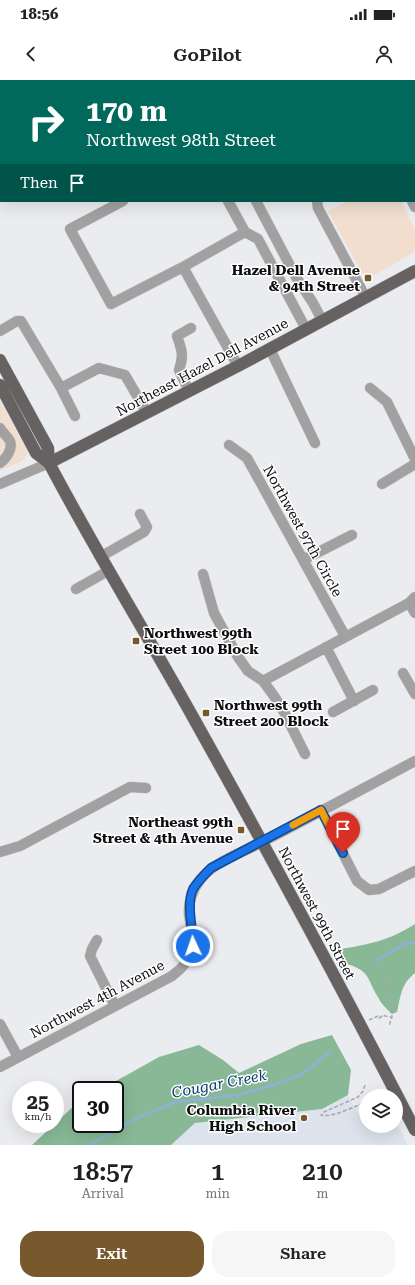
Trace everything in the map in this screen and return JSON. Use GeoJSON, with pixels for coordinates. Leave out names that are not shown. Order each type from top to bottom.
{"type":"FeatureCollection","features":[{"type":"Feature","properties":{"kind":"main road","name":"Northeast Hazel Dell Avenue"},"geometry":{"type":"LineString","coordinates":[[49,463],[238,366],[415,271]]}},
{"type":"Feature","properties":{"kind":"main road"},"geometry":{"type":"LineString","coordinates":[[0,360],[48,448],[49,463]]}},
{"type":"Feature","properties":{"kind":"main road"},"geometry":{"type":"LineString","coordinates":[[0,385],[36,453],[49,463]]}},
{"type":"Feature","properties":{"kind":"main road","name":"Northwest 99th Street"},"geometry":{"type":"LineString","coordinates":[[49,463],[100,557],[194,718],[262,842],[415,1130]]}},
{"type":"Feature","properties":{"kind":"street"},"geometry":{"type":"LineString","coordinates":[[121,202],[70,229],[111,304],[183,267],[245,232]]}},
{"type":"Feature","properties":{"kind":"street"},"geometry":{"type":"LineString","coordinates":[[229,202],[245,232],[258,239],[306,329]]}},
{"type":"Feature","properties":{"kind":"street"},"geometry":{"type":"LineString","coordinates":[[257,202],[296,277],[322,320]]}},
{"type":"Feature","properties":{"kind":"street"},"geometry":{"type":"LineString","coordinates":[[317,202],[318,208],[366,298]]}},
{"type":"Feature","properties":{"kind":"street"},"geometry":{"type":"LineString","coordinates":[[183,267],[238,366]]}},
{"type":"Feature","properties":{"kind":"street"},"geometry":{"type":"LineString","coordinates":[[0,331],[17,321],[21,321],[61,388],[75,416]]}},
{"type":"Feature","properties":{"kind":"street"},"geometry":{"type":"LineString","coordinates":[[189,391],[179,370],[182,360],[182,350],[177,336],[191,328]]}},
{"type":"Feature","properties":{"kind":"street"},"geometry":{"type":"LineString","coordinates":[[270,349],[315,443]]}},
{"type":"Feature","properties":{"kind":"street"},"geometry":{"type":"LineString","coordinates":[[61,388],[99,368],[125,376],[147,413]]}},
{"type":"Feature","properties":{"kind":"street"},"geometry":{"type":"LineString","coordinates":[[370,388],[387,402],[415,459]]}},
{"type":"Feature","properties":{"kind":"street"},"geometry":{"type":"LineString","coordinates":[[0,463],[6,458],[11,446],[10,441],[1,437]]}},
{"type":"Feature","properties":{"kind":"street","name":"Northwest 97th Circle"},"geometry":{"type":"LineString","coordinates":[[229,445],[246,458],[345,636]]}},
{"type":"Feature","properties":{"kind":"street","name":"Northeast Hazel Dell Avenue"},"geometry":{"type":"LineString","coordinates":[[0,484],[49,463]]}},
{"type":"Feature","properties":{"kind":"street"},"geometry":{"type":"LineString","coordinates":[[382,484],[415,464]]}},
{"type":"Feature","properties":{"kind":"street"},"geometry":{"type":"LineString","coordinates":[[100,557],[144,532],[147,527],[140,514]]}},
{"type":"Feature","properties":{"kind":"street"},"geometry":{"type":"LineString","coordinates":[[303,560],[352,535]]}},
{"type":"Feature","properties":{"kind":"street"},"geometry":{"type":"LineString","coordinates":[[76,589],[108,571]]}},
{"type":"Feature","properties":{"kind":"street"},"geometry":{"type":"LineString","coordinates":[[203,574],[214,613],[238,657],[248,672],[263,681],[284,712],[305,754]]}},
{"type":"Feature","properties":{"kind":"street"},"geometry":{"type":"LineString","coordinates":[[263,681],[412,600],[415,613]]}},
{"type":"Feature","properties":{"kind":"street"},"geometry":{"type":"LineString","coordinates":[[327,646],[356,700]]}},
{"type":"Feature","properties":{"kind":"street"},"geometry":{"type":"LineString","coordinates":[[403,673],[415,694]]}},
{"type":"Feature","properties":{"kind":"street"},"geometry":{"type":"LineString","coordinates":[[333,712],[373,690]]}},
{"type":"Feature","properties":{"kind":"street","name":"Northwest 4th Avenue"},"geometry":{"type":"LineString","coordinates":[[0,1068],[18,1057],[172,976],[183,967],[193,946],[189,913],[193,891],[200,879],[211,868],[415,761]]}},
{"type":"Feature","properties":{"kind":"street"},"geometry":{"type":"LineString","coordinates":[[0,852],[20,846],[130,787],[146,788]]}},
{"type":"Feature","properties":{"kind":"street"},"geometry":{"type":"LineString","coordinates":[[321,810],[357,881],[369,890],[378,889],[415,871]]}},
{"type":"Feature","properties":{"kind":"street"},"geometry":{"type":"LineString","coordinates":[[97,940],[90,956],[115,1006]]}},
{"type":"Feature","properties":{"kind":"street"},"geometry":{"type":"LineString","coordinates":[[0,1024],[18,1057]]}},
{"type":"Feature","properties":{"kind":"path"},"geometry":{"type":"LineString","coordinates":[[383,968],[392,1017],[389,1026]]}},
{"type":"Feature","properties":{"kind":"path"},"geometry":{"type":"LineString","coordinates":[[360,1025],[378,1016],[379,1018],[384,1015],[392,1017]]}},
{"type":"Feature","properties":{"kind":"path"},"geometry":{"type":"LineString","coordinates":[[363,1089],[365,1085]]}},
{"type":"Feature","properties":{"kind":"path"},"geometry":{"type":"LineString","coordinates":[[359,1096],[324,1112],[321,1115],[325,1116],[336,1114],[359,1105]]}},
{"type":"Feature","properties":{"kind":"shaded area"},"geometry":{"type":"Polygon","coordinates":[[[346,202],[401,202],[415,230],[415,250],[413,253],[366,280],[328,211],[346,202]]]}},
{"type":"Feature","properties":{"kind":"shaded area"},"geometry":{"type":"Polygon","coordinates":[[[0,401],[26,449],[27,454],[20,462],[0,471],[0,401]]]}},
{"type":"Feature","properties":{"kind":"shaded area","name":"Columbia River High School"},"geometry":{"type":"Polygon","coordinates":[[[348,1095],[359,1114],[359,1133],[402,1133],[408,1145],[171,1145],[195,1123],[321,1109],[348,1095]]]}},
{"type":"Feature","properties":{"kind":"green space"},"geometry":{"type":"Polygon","coordinates":[[[415,924],[415,973],[410,977],[404,986],[397,1012],[392,1014],[381,1002],[364,973],[347,964],[339,952],[341,949],[389,938],[415,924]]]}},
{"type":"Feature","properties":{"kind":"green space"},"geometry":{"type":"Polygon","coordinates":[[[332,1035],[351,1070],[348,1095],[322,1109],[195,1123],[171,1145],[32,1145],[45,1133],[64,1133],[64,1115],[72,1108],[72,1133],[124,1133],[124,1081],[116,1081],[159,1057],[199,1045],[223,1060],[239,1073],[301,1044],[332,1035]]]}},
{"type":"Feature","properties":{"kind":"waterway","name":"Cougar Creek"},"geometry":{"type":"LineString","coordinates":[[376,961],[404,944],[415,943]]}},
{"type":"Feature","properties":{"kind":"waterway","name":"Cougar Creek"},"geometry":{"type":"LineString","coordinates":[[89,1145],[139,1117],[176,1102],[238,1095],[274,1085],[302,1074],[330,1052]]}},
{"type":"Feature","properties":{"kind":"slow traffic"},"geometry":{"type":"LineString","coordinates":[[293,825],[321,810],[330,828]]}},
{"type":"Feature","properties":{"kind":"place","name":"Hazel Dell Avenue & 94th Street"},"geometry":{"type":"Point","coordinates":[368,278]}},
{"type":"Feature","properties":{"kind":"place","name":"Northwest 99th Street 100 Block"},"geometry":{"type":"Point","coordinates":[136,641]}},
{"type":"Feature","properties":{"kind":"place","name":"Northwest 99th Street 200 Block"},"geometry":{"type":"Point","coordinates":[206,713]}},
{"type":"Feature","properties":{"kind":"place","name":"Northeast 99th Street & 4th Avenue"},"geometry":{"type":"Point","coordinates":[241,830]}},
{"type":"Feature","properties":{"kind":"place","name":"Columbia River High School"},"geometry":{"type":"Point","coordinates":[304,1118]}},
{"type":"Feature","properties":{"kind":"route"},"geometry":{"type":"LineString","coordinates":[[193,946],[189,913],[193,891],[200,879],[211,868],[321,810],[343,853]]}}]}
